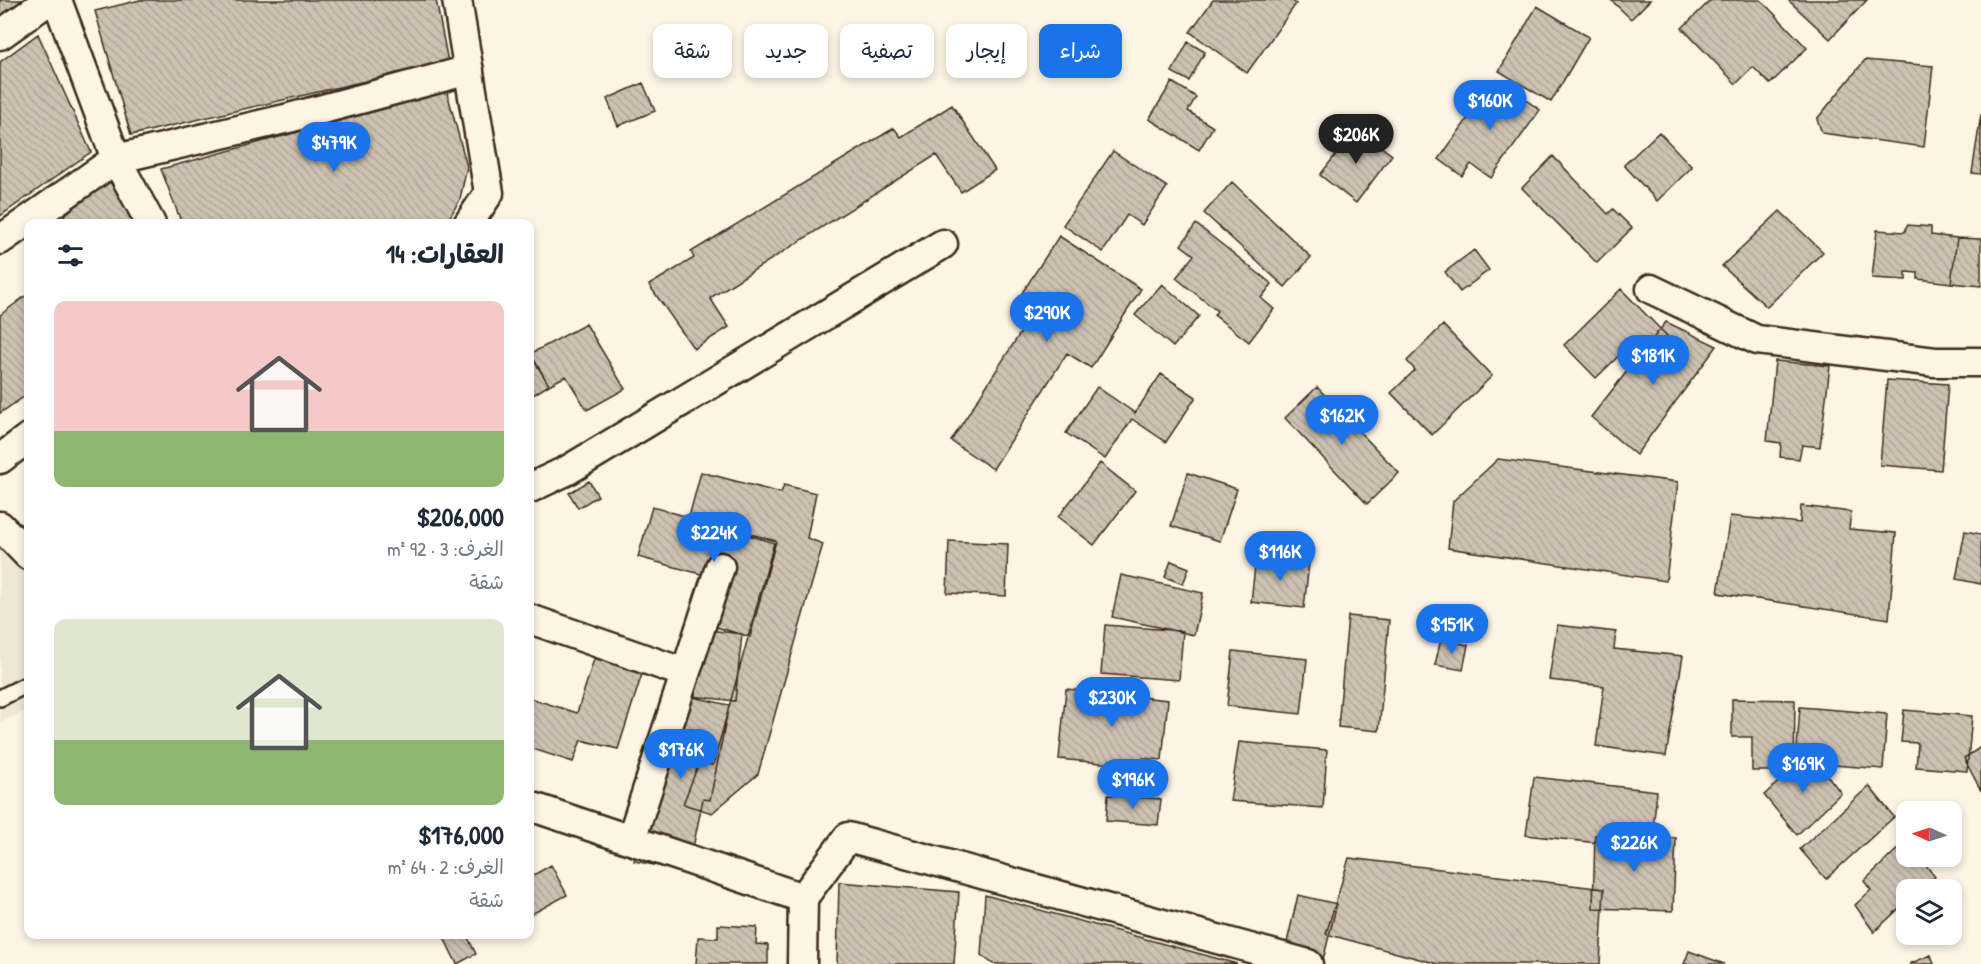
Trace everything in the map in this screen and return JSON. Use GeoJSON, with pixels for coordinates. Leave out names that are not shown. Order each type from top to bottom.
{"type":"FeatureCollection","features":[{"type":"Feature","properties":{"kind":"street"},"geometry":{"type":"LineString","coordinates":[[0,35],[49,0]]}},
{"type":"Feature","properties":{"kind":"street"},"geometry":{"type":"LineString","coordinates":[[57,0],[116,159],[148,219]]}},
{"type":"Feature","properties":{"kind":"street"},"geometry":{"type":"LineString","coordinates":[[457,0],[489,193],[471,219]]}},
{"type":"Feature","properties":{"kind":"street"},"geometry":{"type":"LineString","coordinates":[[30,219],[116,159],[289,118],[469,70]]}},
{"type":"Feature","properties":{"kind":"street"},"geometry":{"type":"LineString","coordinates":[[0,240],[24,223]]}},
{"type":"Feature","properties":{"kind":"street"},"geometry":{"type":"LineString","coordinates":[[534,486],[568,470],[943,244]]}},
{"type":"Feature","properties":{"kind":"street"},"geometry":{"type":"LineString","coordinates":[[1651,289],[1756,340],[1935,362],[1981,362]]}},
{"type":"Feature","properties":{"kind":"street"},"geometry":{"type":"LineString","coordinates":[[0,459],[24,441]]}},
{"type":"Feature","properties":{"kind":"street"},"geometry":{"type":"LineString","coordinates":[[0,526],[24,551]]}},
{"type":"Feature","properties":{"kind":"street"},"geometry":{"type":"LineString","coordinates":[[631,840],[720,567]]}},
{"type":"Feature","properties":{"kind":"street"},"geometry":{"type":"LineString","coordinates":[[534,620],[686,673]]}},
{"type":"Feature","properties":{"kind":"street"},"geometry":{"type":"LineString","coordinates":[[534,807],[803,898]]}},
{"type":"Feature","properties":{"kind":"street"},"geometry":{"type":"LineString","coordinates":[[802,964],[803,898],[848,837],[1308,964]]}},
{"type":"Feature","properties":{"kind":"lane"},"geometry":{"type":"LineString","coordinates":[[0,698],[24,686]]}},
{"type":"Feature","properties":{"kind":"shaded area"},"geometry":{"type":"Polygon","coordinates":[[[0,541],[24,566],[24,712],[0,722],[0,541]]]}},
{"type":"Feature","properties":{"kind":"building"},"geometry":{"type":"Polygon","coordinates":[[[0,0],[24,0],[0,18],[0,0]]]}},
{"type":"Feature","properties":{"kind":"building"},"geometry":{"type":"Polygon","coordinates":[[[140,0],[436,0],[448,62],[131,135],[95,11],[140,0]]]}},
{"type":"Feature","properties":{"kind":"building"},"geometry":{"type":"Polygon","coordinates":[[[1213,0],[1291,0],[1296,4],[1247,73],[1190,32],[1213,0]]]}},
{"type":"Feature","properties":{"kind":"building"},"geometry":{"type":"Polygon","coordinates":[[[1611,0],[1650,0],[1631,19],[1611,0]]]}},
{"type":"Feature","properties":{"kind":"building"},"geometry":{"type":"Polygon","coordinates":[[[1711,0],[1761,0],[1807,48],[1770,84],[1753,67],[1736,84],[1682,28],[1711,0]]]}},
{"type":"Feature","properties":{"kind":"building"},"geometry":{"type":"Polygon","coordinates":[[[1788,0],[1867,0],[1830,39],[1788,0]]]}},
{"type":"Feature","properties":{"kind":"building"},"geometry":{"type":"Polygon","coordinates":[[[1537,6],[1589,37],[1551,102],[1499,71],[1537,6]]]}},
{"type":"Feature","properties":{"kind":"building"},"geometry":{"type":"Polygon","coordinates":[[[38,34],[91,152],[0,216],[0,62],[38,34]]]}},
{"type":"Feature","properties":{"kind":"building"},"geometry":{"type":"Polygon","coordinates":[[[1188,42],[1205,52],[1189,81],[1172,72],[1188,42]]]}},
{"type":"Feature","properties":{"kind":"building"},"geometry":{"type":"Polygon","coordinates":[[[1865,60],[1933,66],[1924,147],[1822,133],[1817,119],[1865,60]]]}},
{"type":"Feature","properties":{"kind":"building"},"geometry":{"type":"Polygon","coordinates":[[[1496,79],[1540,110],[1491,178],[1471,164],[1462,176],[1439,159],[1496,79]]]}},
{"type":"Feature","properties":{"kind":"building"},"geometry":{"type":"Polygon","coordinates":[[[1172,82],[1196,97],[1188,111],[1213,127],[1199,150],[1149,119],[1172,82]]]}},
{"type":"Feature","properties":{"kind":"building"},"geometry":{"type":"Polygon","coordinates":[[[643,83],[655,111],[618,126],[607,99],[643,83]]]}},
{"type":"Feature","properties":{"kind":"building"},"geometry":{"type":"Polygon","coordinates":[[[447,92],[467,167],[460,199],[449,219],[180,219],[161,169],[447,92]]]}},
{"type":"Feature","properties":{"kind":"building"},"geometry":{"type":"Polygon","coordinates":[[[952,105],[995,170],[961,192],[936,155],[710,298],[729,327],[694,349],[649,285],[694,258],[691,252],[894,128],[901,137],[952,105]]]}},
{"type":"Feature","properties":{"kind":"building"},"geometry":{"type":"Polygon","coordinates":[[[1981,114],[1981,174],[1972,173],[1981,114]]]}},
{"type":"Feature","properties":{"kind":"building"},"geometry":{"type":"Polygon","coordinates":[[[1356,128],[1392,155],[1356,203],[1320,175],[1356,128]]]}},
{"type":"Feature","properties":{"kind":"building"},"geometry":{"type":"Polygon","coordinates":[[[1659,132],[1692,167],[1657,201],[1624,165],[1659,132]]]}},
{"type":"Feature","properties":{"kind":"building"},"geometry":{"type":"Polygon","coordinates":[[[1113,151],[1167,187],[1142,225],[1127,215],[1103,252],[1063,225],[1113,151]]]}},
{"type":"Feature","properties":{"kind":"building"},"geometry":{"type":"Polygon","coordinates":[[[1553,156],[1608,214],[1613,209],[1632,228],[1597,263],[1522,188],[1553,156]]]}},
{"type":"Feature","properties":{"kind":"building"},"geometry":{"type":"Polygon","coordinates":[[[109,180],[132,219],[65,219],[63,216],[109,180]]]}},
{"type":"Feature","properties":{"kind":"building"},"geometry":{"type":"Polygon","coordinates":[[[1232,182],[1311,257],[1285,287],[1204,213],[1232,182]]]}},
{"type":"Feature","properties":{"kind":"building"},"geometry":{"type":"Polygon","coordinates":[[[1780,211],[1823,252],[1767,307],[1722,266],[1780,211]]]}},
{"type":"Feature","properties":{"kind":"building"},"geometry":{"type":"Polygon","coordinates":[[[1196,224],[1272,284],[1261,298],[1274,309],[1249,342],[1214,315],[1217,311],[1176,278],[1194,255],[1181,245],[1196,224]]]}},
{"type":"Feature","properties":{"kind":"building"},"geometry":{"type":"Polygon","coordinates":[[[1907,225],[1931,227],[1931,235],[1957,238],[1951,283],[1918,279],[1918,273],[1906,272],[1906,280],[1872,278],[1877,230],[1905,232],[1907,225]]]}},
{"type":"Feature","properties":{"kind":"building"},"geometry":{"type":"Polygon","coordinates":[[[1059,236],[1141,289],[1091,368],[1067,353],[993,469],[951,441],[1028,321],[1011,310],[1059,236]]]}},
{"type":"Feature","properties":{"kind":"building"},"geometry":{"type":"Polygon","coordinates":[[[1957,238],[1981,239],[1981,286],[1951,283],[1957,238]]]}},
{"type":"Feature","properties":{"kind":"building"},"geometry":{"type":"Polygon","coordinates":[[[1474,250],[1489,270],[1460,292],[1445,272],[1474,250]]]}},
{"type":"Feature","properties":{"kind":"building"},"geometry":{"type":"Polygon","coordinates":[[[1162,284],[1199,316],[1173,347],[1135,315],[1162,284]]]}},
{"type":"Feature","properties":{"kind":"building"},"geometry":{"type":"Polygon","coordinates":[[[1621,289],[1667,336],[1647,356],[1633,342],[1596,378],[1564,345],[1621,289]]]}},
{"type":"Feature","properties":{"kind":"building"},"geometry":{"type":"Polygon","coordinates":[[[24,297],[24,397],[0,413],[0,315],[24,297]]]}},
{"type":"Feature","properties":{"kind":"building"},"geometry":{"type":"Polygon","coordinates":[[[1666,322],[1717,346],[1636,455],[1591,417],[1666,322]]]}},
{"type":"Feature","properties":{"kind":"building"},"geometry":{"type":"Polygon","coordinates":[[[586,324],[625,389],[587,410],[566,376],[549,385],[534,361],[534,352],[586,324]]]}},
{"type":"Feature","properties":{"kind":"building"},"geometry":{"type":"Polygon","coordinates":[[[1443,325],[1492,376],[1432,435],[1391,393],[1415,370],[1407,361],[1443,325]]]}},
{"type":"Feature","properties":{"kind":"building"},"geometry":{"type":"Polygon","coordinates":[[[534,360],[549,385],[534,394],[534,360]]]}},
{"type":"Feature","properties":{"kind":"building"},"geometry":{"type":"Polygon","coordinates":[[[1775,361],[1830,366],[1820,447],[1802,445],[1799,459],[1780,457],[1781,443],[1767,441],[1775,361]]]}},
{"type":"Feature","properties":{"kind":"building"},"geometry":{"type":"Polygon","coordinates":[[[1161,374],[1196,397],[1166,442],[1132,419],[1105,459],[1066,433],[1097,387],[1135,413],[1161,374]]]}},
{"type":"Feature","properties":{"kind":"building"},"geometry":{"type":"Polygon","coordinates":[[[1887,380],[1948,384],[1941,470],[1880,465],[1887,380]]]}},
{"type":"Feature","properties":{"kind":"building"},"geometry":{"type":"Polygon","coordinates":[[[1317,387],[1399,473],[1367,504],[1285,418],[1317,387]]]}},
{"type":"Feature","properties":{"kind":"building"},"geometry":{"type":"Polygon","coordinates":[[[1498,459],[1678,482],[1666,581],[1448,548],[1453,501],[1498,459]]]}},
{"type":"Feature","properties":{"kind":"building"},"geometry":{"type":"Polygon","coordinates":[[[1100,463],[1135,491],[1094,545],[1058,517],[1100,463]]]}},
{"type":"Feature","properties":{"kind":"building"},"geometry":{"type":"Polygon","coordinates":[[[701,472],[781,493],[784,485],[816,493],[807,538],[823,544],[758,774],[712,813],[683,804],[699,763],[713,765],[774,543],[689,517],[701,472]]]}},
{"type":"Feature","properties":{"kind":"building"},"geometry":{"type":"Polygon","coordinates":[[[1188,473],[1237,489],[1220,541],[1171,526],[1188,473]]]}},
{"type":"Feature","properties":{"kind":"building"},"geometry":{"type":"Polygon","coordinates":[[[589,481],[598,496],[578,508],[569,493],[589,481]]]}},
{"type":"Feature","properties":{"kind":"building"},"geometry":{"type":"Polygon","coordinates":[[[1801,506],[1851,512],[1849,529],[1896,533],[1889,619],[1718,593],[1730,516],[1800,523],[1801,506]]]}},
{"type":"Feature","properties":{"kind":"building"},"geometry":{"type":"Polygon","coordinates":[[[652,507],[776,541],[750,637],[706,624],[719,579],[638,557],[652,507]]]}},
{"type":"Feature","properties":{"kind":"building"},"geometry":{"type":"Polygon","coordinates":[[[1965,531],[1981,534],[1981,584],[1956,579],[1965,531]]]}},
{"type":"Feature","properties":{"kind":"building"},"geometry":{"type":"Polygon","coordinates":[[[949,541],[1008,544],[1006,596],[947,593],[949,541]]]}},
{"type":"Feature","properties":{"kind":"building"},"geometry":{"type":"Polygon","coordinates":[[[1256,557],[1309,563],[1304,608],[1251,602],[1256,557]]]}},
{"type":"Feature","properties":{"kind":"building"},"geometry":{"type":"Polygon","coordinates":[[[1171,561],[1189,568],[1183,584],[1165,577],[1171,561]]]}},
{"type":"Feature","properties":{"kind":"building"},"geometry":{"type":"Polygon","coordinates":[[[1121,575],[1203,593],[1194,635],[1112,617],[1121,575]]]}},
{"type":"Feature","properties":{"kind":"building"},"geometry":{"type":"Polygon","coordinates":[[[1348,616],[1389,620],[1379,731],[1338,727],[1348,616]]]}},
{"type":"Feature","properties":{"kind":"building"},"geometry":{"type":"Polygon","coordinates":[[[1105,625],[1183,631],[1179,680],[1101,674],[1105,625]]]}},
{"type":"Feature","properties":{"kind":"building"},"geometry":{"type":"Polygon","coordinates":[[[1557,625],[1616,632],[1614,649],[1683,656],[1666,756],[1596,746],[1604,686],[1549,680],[1557,625]]]}},
{"type":"Feature","properties":{"kind":"building"},"geometry":{"type":"Polygon","coordinates":[[[700,629],[742,634],[735,701],[692,696],[700,629]]]}},
{"type":"Feature","properties":{"kind":"building"},"geometry":{"type":"Polygon","coordinates":[[[1441,639],[1468,645],[1463,670],[1435,665],[1441,639]]]}},
{"type":"Feature","properties":{"kind":"building"},"geometry":{"type":"Polygon","coordinates":[[[1233,651],[1307,659],[1301,714],[1227,706],[1233,651]]]}},
{"type":"Feature","properties":{"kind":"building"},"geometry":{"type":"Polygon","coordinates":[[[595,656],[643,671],[618,749],[581,740],[573,762],[534,749],[534,699],[577,713],[595,656]]]}},
{"type":"Feature","properties":{"kind":"building"},"geometry":{"type":"Polygon","coordinates":[[[1066,689],[1168,700],[1162,760],[1143,758],[1143,767],[1059,759],[1066,689]]]}},
{"type":"Feature","properties":{"kind":"building"},"geometry":{"type":"Polygon","coordinates":[[[670,692],[729,705],[710,800],[703,799],[688,872],[634,861],[670,692]]]}},
{"type":"Feature","properties":{"kind":"building"},"geometry":{"type":"Polygon","coordinates":[[[1732,699],[1795,700],[1794,771],[1752,771],[1752,737],[1732,737],[1732,699]]]}},
{"type":"Feature","properties":{"kind":"building"},"geometry":{"type":"Polygon","coordinates":[[[1800,707],[1887,714],[1883,769],[1796,762],[1800,707]]]}},
{"type":"Feature","properties":{"kind":"building"},"geometry":{"type":"Polygon","coordinates":[[[1904,710],[1972,716],[1967,771],[1916,767],[1918,743],[1901,742],[1904,710]]]}},
{"type":"Feature","properties":{"kind":"building"},"geometry":{"type":"Polygon","coordinates":[[[1239,742],[1327,750],[1323,808],[1230,801],[1239,742]]]}},
{"type":"Feature","properties":{"kind":"building"},"geometry":{"type":"Polygon","coordinates":[[[1981,747],[1981,791],[1964,758],[1981,747]]]}},
{"type":"Feature","properties":{"kind":"building"},"geometry":{"type":"Polygon","coordinates":[[[1810,753],[1841,793],[1797,835],[1764,795],[1810,753]]]}},
{"type":"Feature","properties":{"kind":"building"},"geometry":{"type":"Polygon","coordinates":[[[1534,777],[1657,791],[1651,849],[1526,835],[1534,777]]]}},
{"type":"Feature","properties":{"kind":"building"},"geometry":{"type":"Polygon","coordinates":[[[1869,786],[1894,817],[1826,879],[1800,849],[1869,786]]]}},
{"type":"Feature","properties":{"kind":"building"},"geometry":{"type":"Polygon","coordinates":[[[1108,795],[1161,799],[1158,825],[1106,821],[1108,795]]]}},
{"type":"Feature","properties":{"kind":"building"},"geometry":{"type":"Polygon","coordinates":[[[1595,835],[1676,838],[1673,911],[1593,908],[1595,835]]]}},
{"type":"Feature","properties":{"kind":"building"},"geometry":{"type":"Polygon","coordinates":[[[1896,851],[1896,867],[1927,867],[1935,877],[1933,879],[1896,879],[1896,911],[1874,932],[1855,905],[1871,890],[1864,881],[1896,851]]]}},
{"type":"Feature","properties":{"kind":"building"},"geometry":{"type":"Polygon","coordinates":[[[1349,858],[1604,889],[1600,964],[1438,964],[1326,934],[1349,858]]]}},
{"type":"Feature","properties":{"kind":"building"},"geometry":{"type":"Polygon","coordinates":[[[551,865],[567,895],[534,913],[534,875],[551,865]]]}},
{"type":"Feature","properties":{"kind":"building"},"geometry":{"type":"Polygon","coordinates":[[[839,882],[959,892],[954,964],[837,964],[839,882]]]}},
{"type":"Feature","properties":{"kind":"building"},"geometry":{"type":"Polygon","coordinates":[[[985,895],[1237,964],[993,964],[981,955],[985,895]]]}},
{"type":"Feature","properties":{"kind":"building"},"geometry":{"type":"Polygon","coordinates":[[[1298,895],[1337,904],[1322,964],[1282,964],[1298,895]]]}},
{"type":"Feature","properties":{"kind":"building"},"geometry":{"type":"Polygon","coordinates":[[[718,925],[757,927],[756,944],[768,945],[768,964],[696,964],[698,937],[718,938],[718,925]]]}},
{"type":"Feature","properties":{"kind":"building"},"geometry":{"type":"Polygon","coordinates":[[[444,939],[468,939],[476,954],[457,964],[444,939]]]}},
{"type":"Feature","properties":{"kind":"building"},"geometry":{"type":"Polygon","coordinates":[[[1689,951],[1724,964],[1684,964],[1689,951]]]}},
{"type":"Feature","properties":{"kind":"building"},"geometry":{"type":"Polygon","coordinates":[[[1931,955],[1934,964],[1909,964],[1931,955]]]}}]}
